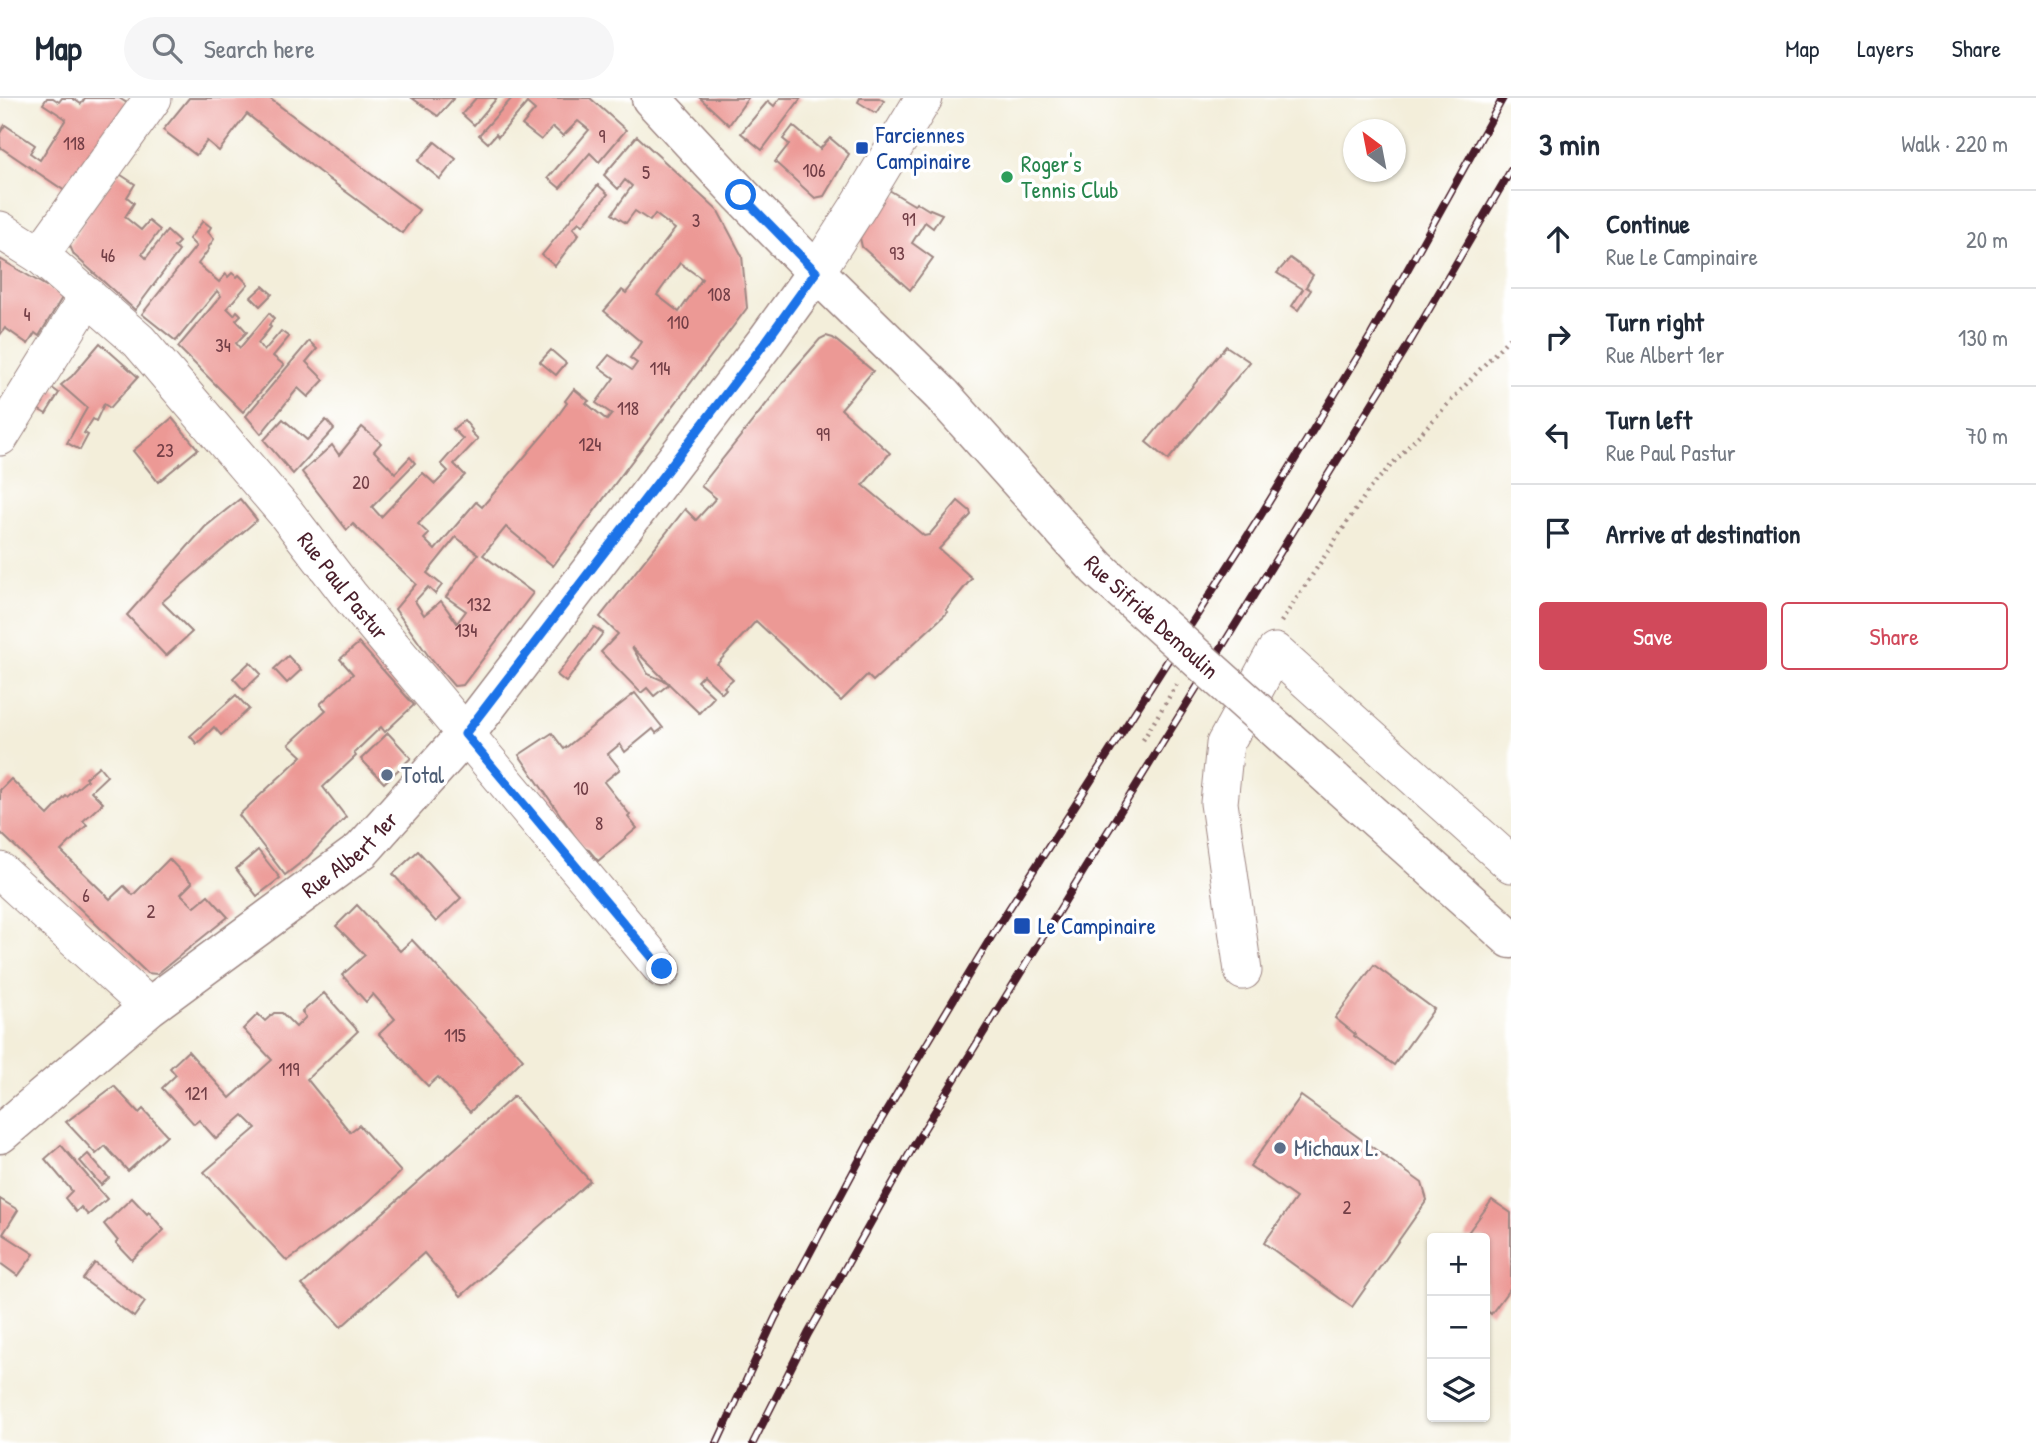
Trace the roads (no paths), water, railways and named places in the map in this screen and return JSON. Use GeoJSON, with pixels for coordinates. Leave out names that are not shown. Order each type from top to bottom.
{"type":"FeatureCollection","features":[{"type":"Feature","properties":{"kind":"main road","name":"Rue Sifride Demoulin"},"geometry":{"type":"LineString","coordinates":[[651,98],[816,272],[943,396],[1097,568],[1511,939]]}},
{"type":"Feature","properties":{"kind":"main road","name":"Rue Albert 1er"},"geometry":{"type":"LineString","coordinates":[[0,1134],[149,1007],[362,850],[465,734],[759,351],[816,272]]}},
{"type":"Feature","properties":{"kind":"street"},"geometry":{"type":"LineString","coordinates":[[40,255],[153,98]]}},
{"type":"Feature","properties":{"kind":"street","name":"Rue Albert 1er"},"geometry":{"type":"LineString","coordinates":[[816,272],[924,98]]}},
{"type":"Feature","properties":{"kind":"street","name":"Rue Paul Pastur"},"geometry":{"type":"LineString","coordinates":[[0,230],[40,255],[148,351],[285,512],[349,595],[662,969]]}},
{"type":"Feature","properties":{"kind":"street"},"geometry":{"type":"LineString","coordinates":[[0,437],[88,296]]}},
{"type":"Feature","properties":{"kind":"street"},"geometry":{"type":"LineString","coordinates":[[1243,971],[1219,803],[1225,744],[1275,652],[1511,864]]}},
{"type":"Feature","properties":{"kind":"street"},"geometry":{"type":"LineString","coordinates":[[0,871],[149,1007]]}},
{"type":"Feature","properties":{"kind":"railway"},"geometry":{"type":"LineString","coordinates":[[717,1443],[775,1318],[881,1120],[996,929],[1259,518],[1371,335],[1503,98]]}},
{"type":"Feature","properties":{"kind":"railway"},"geometry":{"type":"LineString","coordinates":[[753,1443],[808,1334],[916,1142],[1407,347],[1511,170]]}},
{"type":"Feature","properties":{"kind":"place","name":"Farciennes Campinaire"},"geometry":{"type":"Point","coordinates":[862,148]}},
{"type":"Feature","properties":{"kind":"place","name":"Roger's Tennis Club"},"geometry":{"type":"Point","coordinates":[1007,177]}},
{"type":"Feature","properties":{"kind":"place","name":"Total"},"geometry":{"type":"Point","coordinates":[387,775]}},
{"type":"Feature","properties":{"kind":"place","name":"Le Campinaire"},"geometry":{"type":"Point","coordinates":[1022,926]}},
{"type":"Feature","properties":{"kind":"place","name":"Michaux L."},"geometry":{"type":"Point","coordinates":[1280,1148]}}]}
